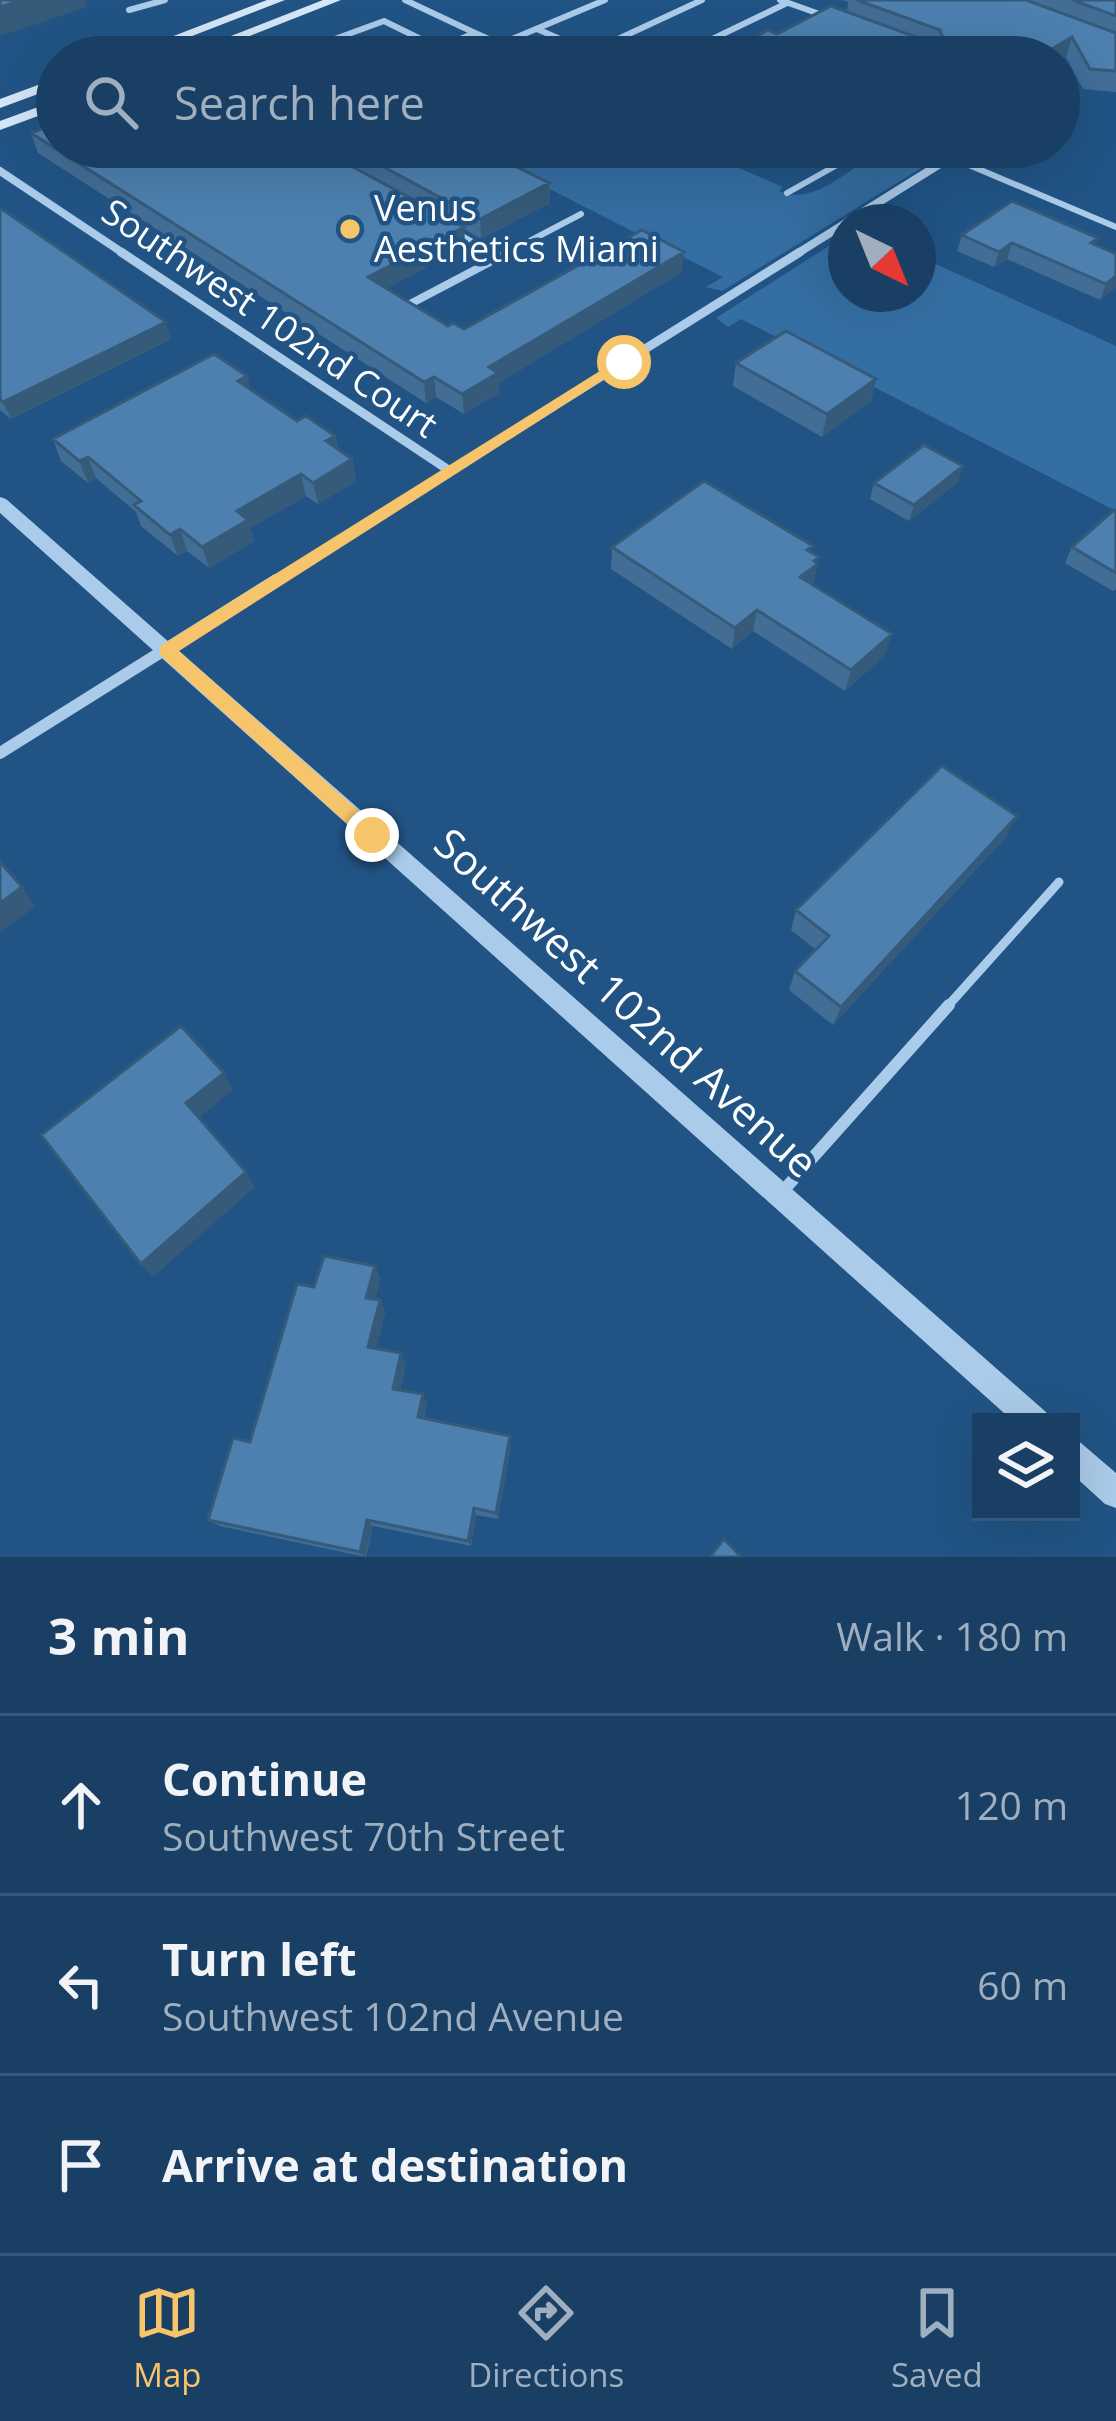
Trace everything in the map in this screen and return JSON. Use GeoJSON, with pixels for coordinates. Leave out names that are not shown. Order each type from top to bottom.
{"type":"FeatureCollection","features":[{"type":"Feature","properties":{"kind":"main road"},"geometry":{"type":"LineString","coordinates":[[182,36],[279,0]]}},
{"type":"Feature","properties":{"kind":"main road"},"geometry":{"type":"LineString","coordinates":[[263,27],[294,0]]}},
{"type":"Feature","properties":{"kind":"main road"},"geometry":{"type":"LineString","coordinates":[[239,36],[335,0]]}},
{"type":"Feature","properties":{"kind":"main road"},"geometry":{"type":"LineString","coordinates":[[0,104],[36,90]]}},
{"type":"Feature","properties":{"kind":"main road"},"geometry":{"type":"LineString","coordinates":[[0,126],[36,112]]}},
{"type":"Feature","properties":{"kind":"street"},"geometry":{"type":"LineString","coordinates":[[876,204],[934,168]]}},
{"type":"Feature","properties":{"kind":"street","name":"Southwest 102nd Court"},"geometry":{"type":"LineString","coordinates":[[0,171],[450,471]]}},
{"type":"Feature","properties":{"kind":"street"},"geometry":{"type":"LineString","coordinates":[[0,754],[828,234]]}},
{"type":"Feature","properties":{"kind":"street","name":"Southwest 102nd Avenue"},"geometry":{"type":"LineString","coordinates":[[0,503],[1026,1413]]}},
{"type":"Feature","properties":{"kind":"street"},"geometry":{"type":"LineString","coordinates":[[1080,1462],[1116,1493]]}},
{"type":"Feature","properties":{"kind":"lane"},"geometry":{"type":"LineString","coordinates":[[138,0],[129,10],[165,0]]}},
{"type":"Feature","properties":{"kind":"lane"},"geometry":{"type":"LineString","coordinates":[[405,0],[482,36]]}},
{"type":"Feature","properties":{"kind":"lane"},"geometry":{"type":"LineString","coordinates":[[520,36],[604,0]]}},
{"type":"Feature","properties":{"kind":"lane"},"geometry":{"type":"LineString","coordinates":[[624,36],[702,0]]}},
{"type":"Feature","properties":{"kind":"lane"},"geometry":{"type":"LineString","coordinates":[[716,36],[783,1],[827,17]]}},
{"type":"Feature","properties":{"kind":"lane"},"geometry":{"type":"LineString","coordinates":[[343,36],[384,21],[415,36]]}},
{"type":"Feature","properties":{"kind":"lane"},"geometry":{"type":"LineString","coordinates":[[537,29],[553,36]]}},
{"type":"Feature","properties":{"kind":"lane"},"geometry":{"type":"LineString","coordinates":[[468,36],[475,33]]}},
{"type":"Feature","properties":{"kind":"lane"},"geometry":{"type":"LineString","coordinates":[[787,193],[832,168]]}},
{"type":"Feature","properties":{"kind":"lane"},"geometry":{"type":"LineString","coordinates":[[974,168],[1116,227]]}},
{"type":"Feature","properties":{"kind":"lane"},"geometry":{"type":"LineString","coordinates":[[410,304],[581,214]]}},
{"type":"Feature","properties":{"kind":"lane"},"geometry":{"type":"LineString","coordinates":[[441,224],[499,257]]}},
{"type":"Feature","properties":{"kind":"lane"},"geometry":{"type":"LineString","coordinates":[[780,1195],[1059,882]]}},
{"type":"Feature","properties":{"kind":"shaded area"},"geometry":{"type":"Polygon","coordinates":[[[508,168],[739,168],[793,195],[822,188],[855,168],[921,168],[863,204],[828,204],[828,225],[722,291],[706,287],[723,277],[508,168]]]}},
{"type":"Feature","properties":{"kind":"shaded area"},"geometry":{"type":"Polygon","coordinates":[[[828,246],[828,312],[936,312],[936,264],[1116,346],[1116,511],[741,319],[728,327],[716,318],[828,246]]]}},
{"type":"Feature","properties":{"kind":"building"},"geometry":{"type":"Polygon","coordinates":[[[857,0],[1026,0],[1116,33],[1116,71],[1090,69],[1080,51],[1080,36],[942,36],[940,30],[857,0]]]}},
{"type":"Feature","properties":{"kind":"building"},"geometry":{"type":"Polygon","coordinates":[[[1073,0],[1116,0],[1116,16],[1073,0]]]}},
{"type":"Feature","properties":{"kind":"building"},"geometry":{"type":"Polygon","coordinates":[[[831,6],[913,36],[758,36],[768,30],[777,34],[831,6]]]}},
{"type":"Feature","properties":{"kind":"building"},"geometry":{"type":"Polygon","coordinates":[[[86,168],[355,168],[464,227],[368,277],[448,326],[453,323],[464,329],[642,230],[684,252],[489,367],[498,373],[462,394],[434,377],[424,382],[86,168]]]}},
{"type":"Feature","properties":{"kind":"building"},"geometry":{"type":"Polygon","coordinates":[[[386,168],[519,168],[549,183],[480,219],[386,168]]]}},
{"type":"Feature","properties":{"kind":"building"},"geometry":{"type":"Polygon","coordinates":[[[1012,201],[1098,238],[1091,243],[1116,254],[1116,276],[1106,284],[1012,243],[999,252],[962,235],[1012,201]]]}},
{"type":"Feature","properties":{"kind":"building"},"geometry":{"type":"Polygon","coordinates":[[[0,208],[166,322],[3,402],[0,208]]]}},
{"type":"Feature","properties":{"kind":"building"},"geometry":{"type":"Polygon","coordinates":[[[786,331],[876,379],[827,414],[736,363],[786,331]]]}},
{"type":"Feature","properties":{"kind":"building"},"geometry":{"type":"Polygon","coordinates":[[[214,354],[247,376],[238,381],[297,421],[306,416],[335,436],[326,441],[352,459],[313,483],[301,474],[237,511],[248,520],[202,547],[180,529],[170,535],[134,505],[141,501],[88,457],[79,461],[53,439],[214,354]]]}},
{"type":"Feature","properties":{"kind":"building"},"geometry":{"type":"Polygon","coordinates":[[[924,445],[963,466],[914,505],[874,483],[924,445]]]}},
{"type":"Feature","properties":{"kind":"building"},"geometry":{"type":"Polygon","coordinates":[[[704,481],[813,546],[807,550],[819,557],[814,561],[818,564],[800,577],[892,634],[851,670],[757,610],[735,628],[612,547],[704,481]]]}},
{"type":"Feature","properties":{"kind":"building"},"geometry":{"type":"Polygon","coordinates":[[[1116,511],[1116,573],[1072,547],[1116,511]]]}},
{"type":"Feature","properties":{"kind":"building"},"geometry":{"type":"Polygon","coordinates":[[[942,766],[1017,816],[841,1007],[795,971],[829,936],[796,910],[942,766]]]}},
{"type":"Feature","properties":{"kind":"building"},"geometry":{"type":"Polygon","coordinates":[[[0,862],[22,887],[0,903],[0,862]]]}},
{"type":"Feature","properties":{"kind":"building"},"geometry":{"type":"Polygon","coordinates":[[[181,1026],[224,1073],[186,1103],[246,1172],[141,1264],[41,1135],[181,1026]]]}},
{"type":"Feature","properties":{"kind":"building"},"geometry":{"type":"Polygon","coordinates":[[[324,1256],[375,1266],[366,1298],[380,1300],[368,1347],[401,1353],[393,1389],[423,1394],[418,1417],[510,1436],[496,1513],[474,1508],[468,1541],[367,1520],[360,1552],[208,1520],[233,1438],[250,1442],[297,1284],[314,1287],[324,1256]]]}},
{"type":"Feature","properties":{"kind":"building"},"geometry":{"type":"Polygon","coordinates":[[[724,1539],[741,1557],[710,1557],[724,1539]]]}},
{"type":"Feature","properties":{"kind":"place","name":"Venus Aesthetics Miami"},"geometry":{"type":"Point","coordinates":[350,229]}},
{"type":"Feature","properties":{"kind":"route"},"geometry":{"type":"LineString","coordinates":[[372,835],[166,650],[624,362]]}}]}
